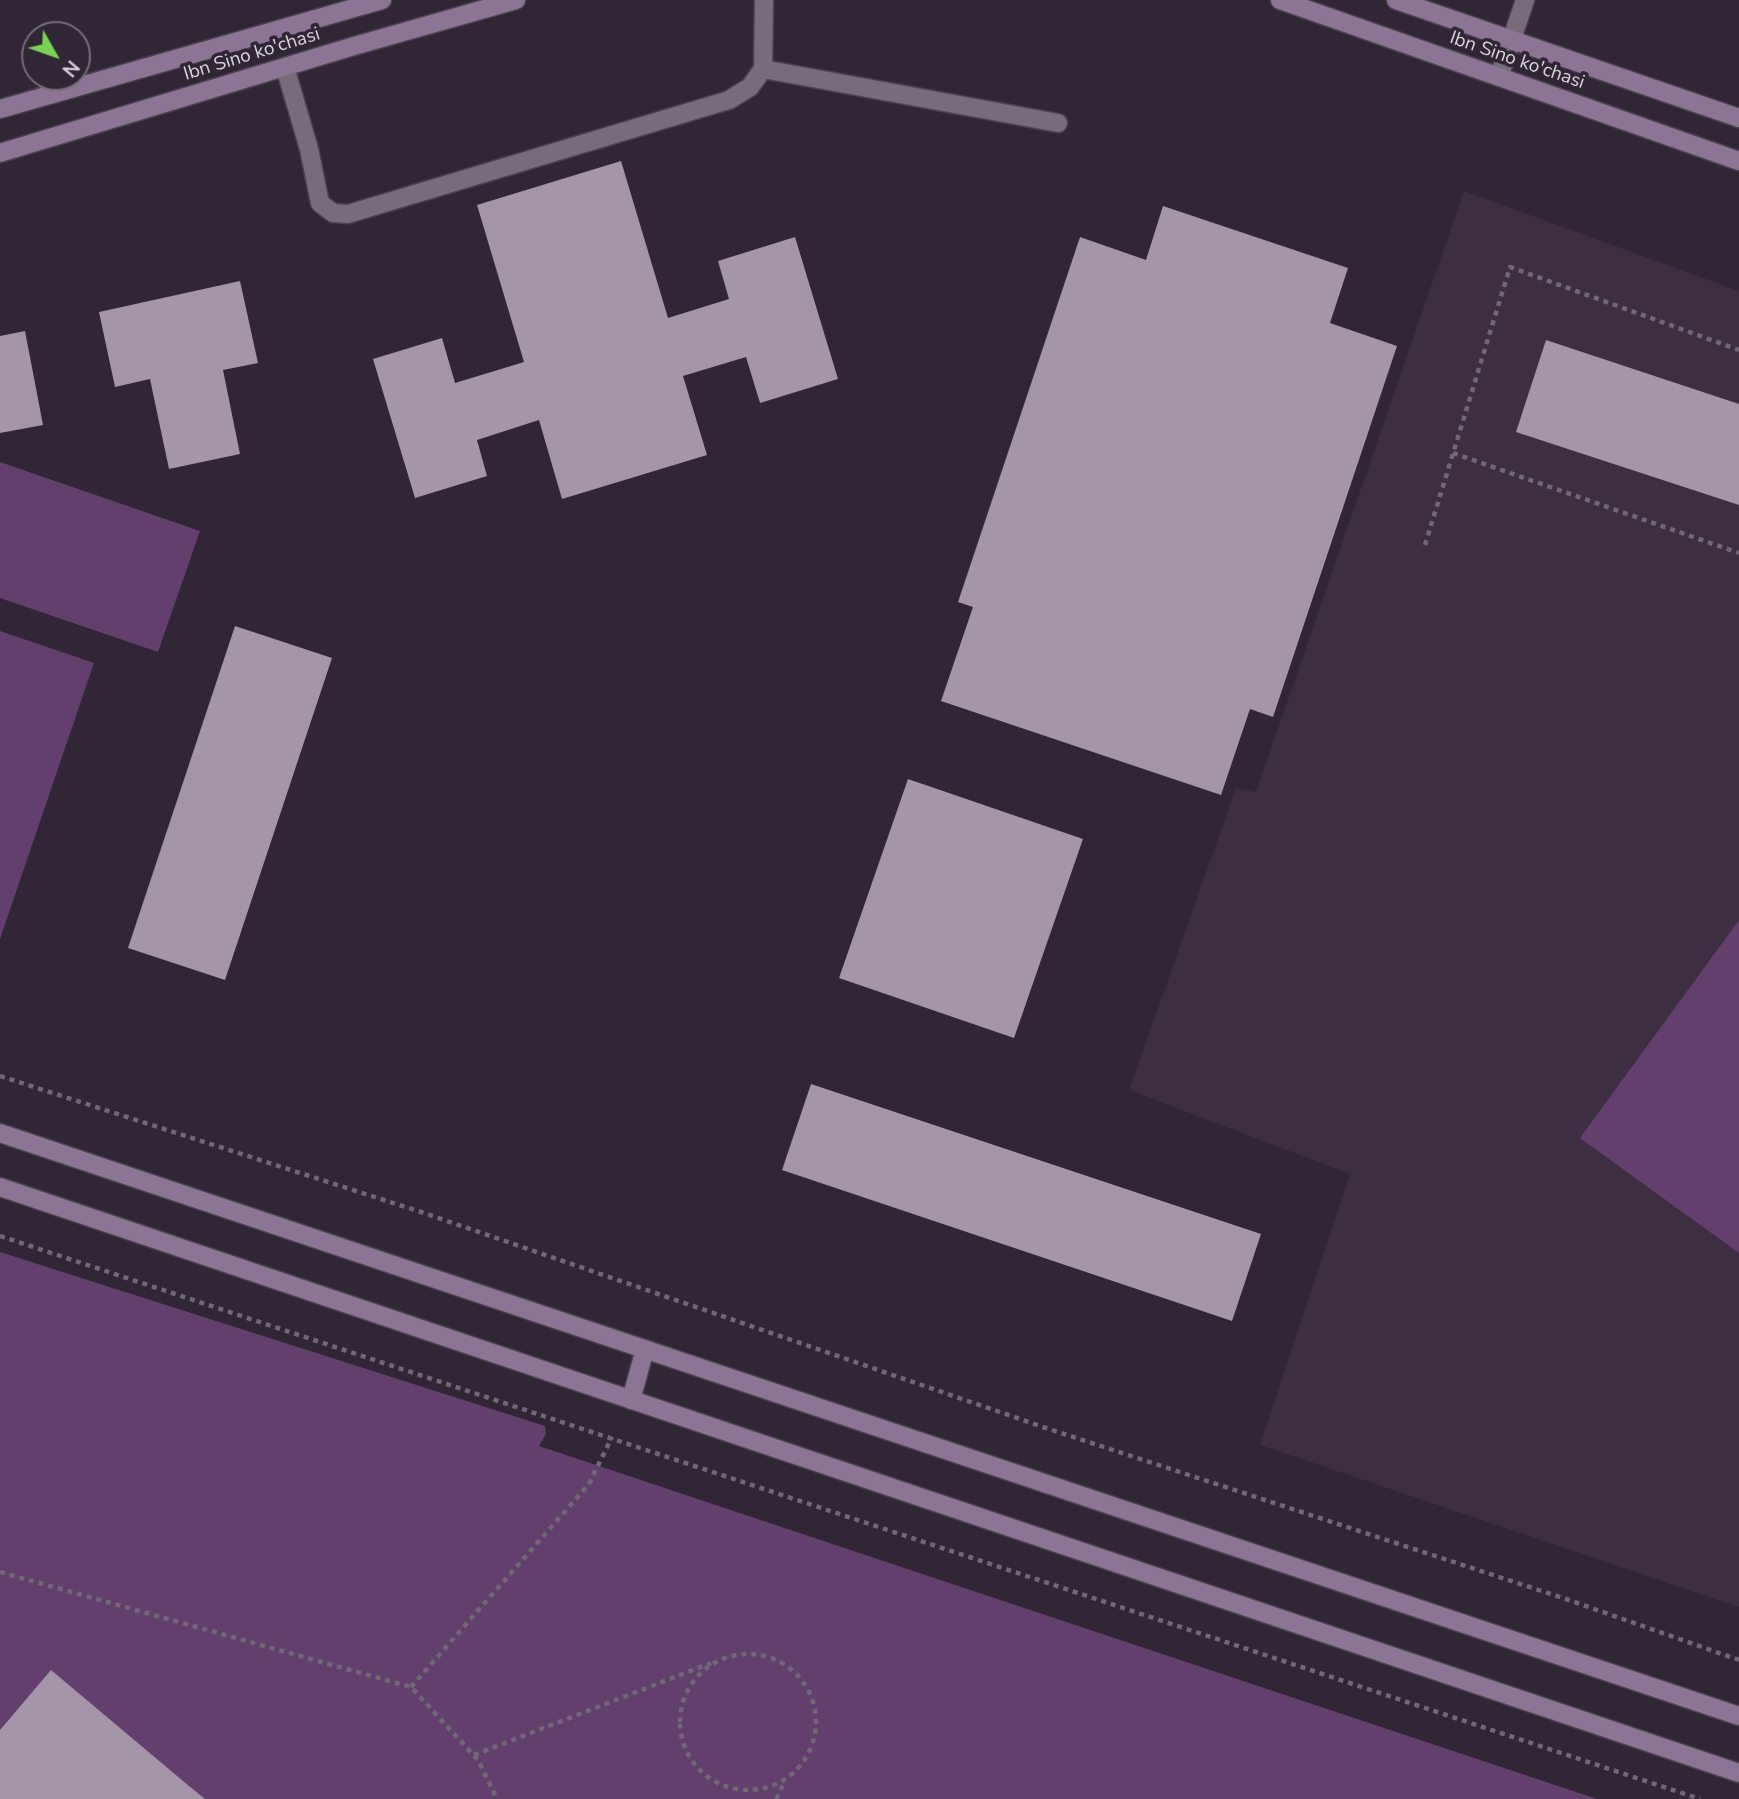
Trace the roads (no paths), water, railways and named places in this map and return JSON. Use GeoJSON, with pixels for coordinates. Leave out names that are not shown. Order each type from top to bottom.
{"type":"FeatureCollection","features":[{"type":"Feature","properties":{"kind":"street"},"geometry":{"type":"LineString","coordinates":[[0,109],[382,0]]}},
{"type":"Feature","properties":{"kind":"street","name":"Ibn Sino ko'chasi"},"geometry":{"type":"LineString","coordinates":[[0,153],[516,0]]}},
{"type":"Feature","properties":{"kind":"street"},"geometry":{"type":"LineString","coordinates":[[285,67],[309,149],[320,203],[333,213],[348,214],[729,100],[750,88],[763,69],[764,0]]}},
{"type":"Feature","properties":{"kind":"street","name":"Ibn Sino ko'chasi"},"geometry":{"type":"LineString","coordinates":[[1280,0],[1739,160]]}},
{"type":"Feature","properties":{"kind":"street"},"geometry":{"type":"LineString","coordinates":[[1396,0],[1739,118]]}},
{"type":"Feature","properties":{"kind":"street"},"geometry":{"type":"LineString","coordinates":[[1499,77],[1525,0]]}},
{"type":"Feature","properties":{"kind":"street"},"geometry":{"type":"LineString","coordinates":[[763,69],[1058,123]]}},
{"type":"Feature","properties":{"kind":"street"},"geometry":{"type":"LineString","coordinates":[[0,1133],[1739,1716]]}},
{"type":"Feature","properties":{"kind":"street"},"geometry":{"type":"LineString","coordinates":[[0,1187],[1739,1773]]}},
{"type":"Feature","properties":{"kind":"street"},"geometry":{"type":"LineString","coordinates":[[631,1399],[645,1349]]}}]}
